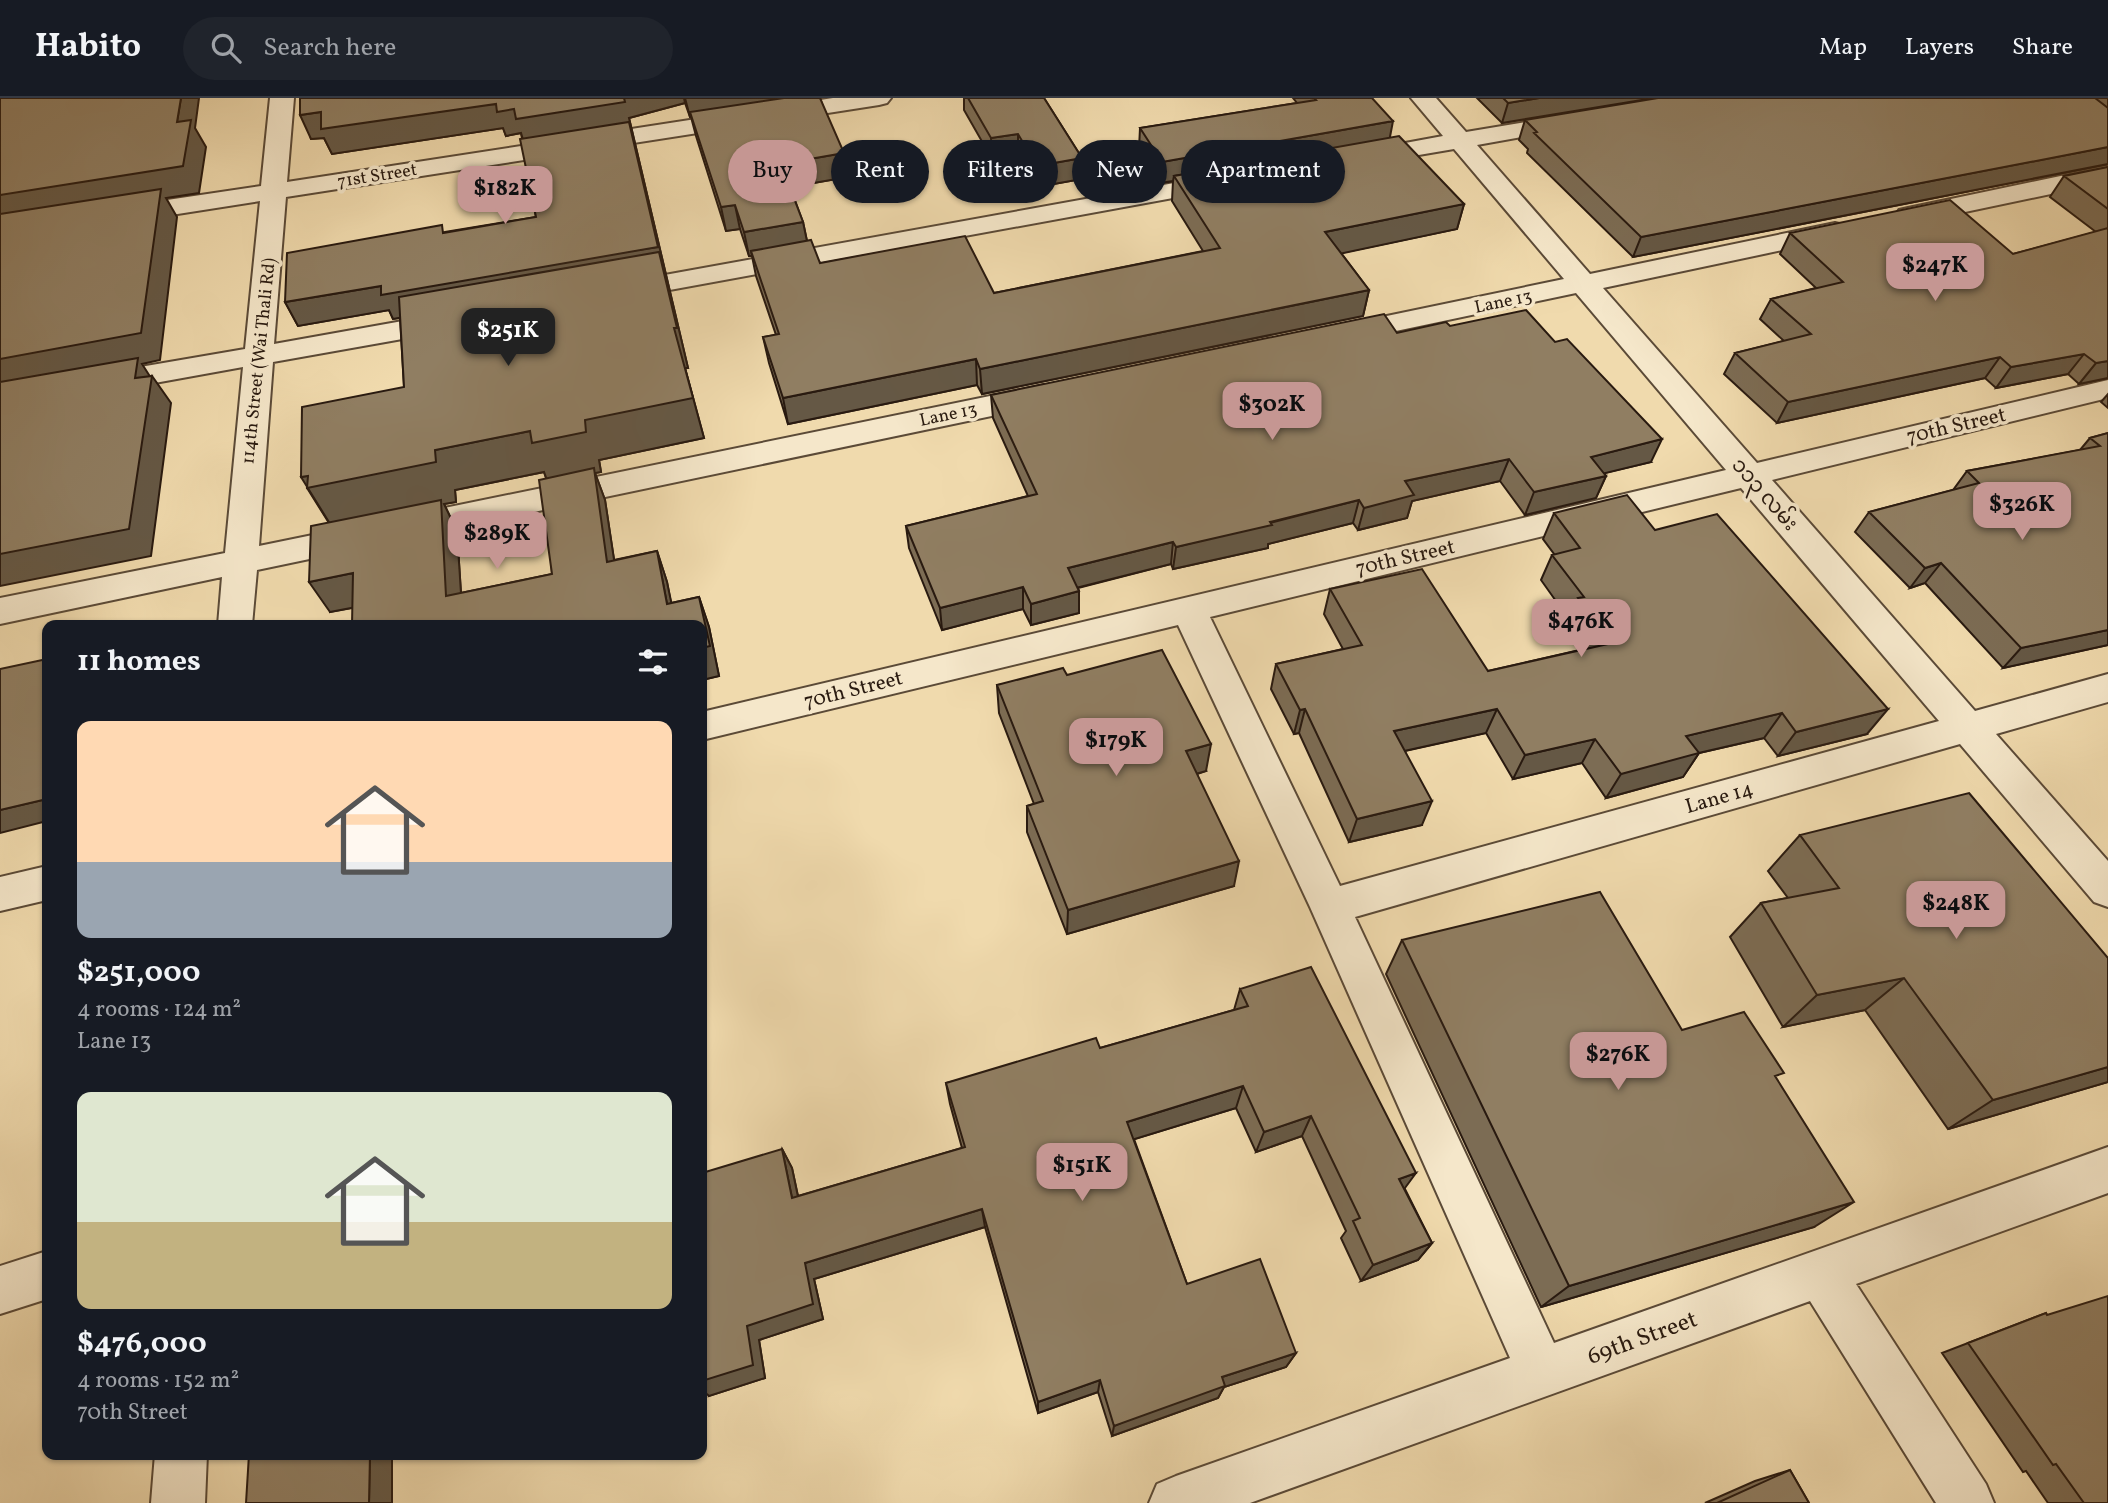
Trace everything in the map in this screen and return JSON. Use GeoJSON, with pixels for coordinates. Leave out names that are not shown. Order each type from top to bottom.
{"type":"FeatureCollection","features":[{"type":"Feature","properties":{"kind":"street","name":"114th Street (Wai Thali Rd)"},"geometry":{"type":"LineString","coordinates":[[235,620],[282,98]]}},
{"type":"Feature","properties":{"kind":"street","name":"71st Street"},"geometry":{"type":"LineString","coordinates":[[96,219],[878,98]]}},
{"type":"Feature","properties":{"kind":"street","name":"၁၁၃ လမ်း"},"geometry":{"type":"LineString","coordinates":[[1423,98],[1965,728],[2108,890]]}},
{"type":"Feature","properties":{"kind":"street"},"geometry":{"type":"LineString","coordinates":[[1345,160],[1593,118]]}},
{"type":"Feature","properties":{"kind":"street","name":"Lane 13"},"geometry":{"type":"LineString","coordinates":[[1312,340],[2108,174]]}},
{"type":"Feature","properties":{"kind":"street"},"geometry":{"type":"LineString","coordinates":[[586,297],[1181,190]]}},
{"type":"Feature","properties":{"kind":"street"},"geometry":{"type":"LineString","coordinates":[[0,401],[477,316]]}},
{"type":"Feature","properties":{"kind":"street","name":"70th Street"},"geometry":{"type":"LineString","coordinates":[[707,725],[2108,389]]}},
{"type":"Feature","properties":{"kind":"street","name":"Lane 13"},"geometry":{"type":"LineString","coordinates":[[0,611],[240,559],[1068,390]]}},
{"type":"Feature","properties":{"kind":"street"},"geometry":{"type":"LineString","coordinates":[[1188,608],[1330,907],[1542,1373]]}},
{"type":"Feature","properties":{"kind":"street","name":"Lane 14"},"geometry":{"type":"LineString","coordinates":[[1330,907],[2108,688]]}},
{"type":"Feature","properties":{"kind":"street"},"geometry":{"type":"LineString","coordinates":[[0,894],[42,884]]}},
{"type":"Feature","properties":{"kind":"street","name":"69th Street"},"geometry":{"type":"LineString","coordinates":[[1176,1503],[2108,1170]]}},
{"type":"Feature","properties":{"kind":"street"},"geometry":{"type":"LineString","coordinates":[[1821,1273],[1966,1503]]}},
{"type":"Feature","properties":{"kind":"street"},"geometry":{"type":"LineString","coordinates":[[0,1290],[42,1277]]}},
{"type":"Feature","properties":{"kind":"street"},"geometry":{"type":"LineString","coordinates":[[178,1503],[181,1460]]}},
{"type":"Feature","properties":{"kind":"building"},"geometry":{"type":"Polygon","coordinates":[[[0,98],[181,98],[177,122],[191,120],[183,166],[0,195],[0,98]]]}},
{"type":"Feature","properties":{"kind":"building"},"geometry":{"type":"Polygon","coordinates":[[[300,98],[624,98],[625,102],[516,119],[514,109],[497,112],[496,104],[321,129],[321,112],[300,115],[300,98]]]}},
{"type":"Feature","properties":{"kind":"building"},"geometry":{"type":"Polygon","coordinates":[[[784,98],[820,98],[838,140],[831,140],[831,155],[817,158],[817,140],[728,140],[728,203],[796,203],[803,222],[744,232],[735,205],[721,207],[690,112],[784,98]]]}},
{"type":"Feature","properties":{"kind":"building"},"geometry":{"type":"Polygon","coordinates":[[[968,98],[1044,98],[1072,142],[1072,160],[1058,162],[1058,140],[1022,140],[1018,134],[991,138],[968,98]]]}},
{"type":"Feature","properties":{"kind":"building"},"geometry":{"type":"Polygon","coordinates":[[[1314,98],[1372,98],[1393,121],[1286,140],[1181,140],[1181,159],[1167,161],[1167,140],[1148,140],[1140,128],[1316,100],[1314,98]]]}},
{"type":"Feature","properties":{"kind":"building"},"geometry":{"type":"Polygon","coordinates":[[[1503,98],[1539,98],[1508,103],[1503,98]]]}},
{"type":"Feature","properties":{"kind":"building"},"geometry":{"type":"Polygon","coordinates":[[[1658,98],[2095,98],[2108,108],[2108,147],[1641,237],[1534,133],[1537,132],[1525,120],[1658,98]]]}},
{"type":"Feature","properties":{"kind":"building"},"geometry":{"type":"Polygon","coordinates":[[[629,122],[658,247],[381,295],[381,286],[285,302],[287,253],[442,225],[443,233],[536,217],[520,139],[629,122]]]}},
{"type":"Feature","properties":{"kind":"building"},"geometry":{"type":"Polygon","coordinates":[[[1399,136],[1464,204],[1325,232],[1369,290],[980,369],[976,359],[783,398],[763,337],[779,334],[751,251],[811,240],[820,263],[965,236],[994,293],[1220,248],[1191,203],[1345,203],[1345,146],[1399,136]]]}},
{"type":"Feature","properties":{"kind":"building"},"geometry":{"type":"Polygon","coordinates":[[[2108,167],[2108,209],[2064,176],[2108,167]]]}},
{"type":"Feature","properties":{"kind":"building"},"geometry":{"type":"Polygon","coordinates":[[[1181,175],[1181,187],[1174,176],[1181,175]]]}},
{"type":"Feature","properties":{"kind":"building"},"geometry":{"type":"Polygon","coordinates":[[[161,189],[141,333],[0,359],[0,214],[161,189]]]}},
{"type":"Feature","properties":{"kind":"building"},"geometry":{"type":"Polygon","coordinates":[[[1950,200],[2013,254],[2108,228],[2108,361],[2096,363],[2084,354],[2011,367],[2000,357],[1788,402],[1735,353],[1811,334],[1771,299],[1843,282],[1790,233],[1950,200]]]}},
{"type":"Feature","properties":{"kind":"building"},"geometry":{"type":"Polygon","coordinates":[[[659,252],[677,328],[674,328],[693,398],[585,420],[586,432],[532,443],[530,431],[435,450],[436,462],[307,488],[308,476],[301,477],[302,407],[404,387],[399,297],[659,252]]]}},
{"type":"Feature","properties":{"kind":"building"},"geometry":{"type":"Polygon","coordinates":[[[1526,310],[1555,342],[1567,339],[1662,439],[1591,457],[1606,476],[1534,492],[1509,459],[1405,481],[1414,495],[1364,508],[1359,500],[1270,522],[1272,525],[1176,547],[1173,542],[1068,568],[1079,591],[1031,604],[1023,587],[940,608],[906,526],[1037,494],[991,395],[1384,314],[1397,333],[1446,322],[1450,326],[1526,310]]]}},
{"type":"Feature","properties":{"kind":"building"},"geometry":{"type":"Polygon","coordinates":[[[138,358],[135,378],[152,376],[129,529],[0,554],[0,382],[138,358]]]}},
{"type":"Feature","properties":{"kind":"building"},"geometry":{"type":"Polygon","coordinates":[[[2108,433],[2108,630],[2021,648],[1941,563],[1925,568],[1869,512],[1979,483],[1967,471],[2100,446],[2090,438],[2108,433]]]}},
{"type":"Feature","properties":{"kind":"building"},"geometry":{"type":"Polygon","coordinates":[[[594,468],[607,562],[657,551],[667,604],[699,597],[704,620],[352,620],[353,573],[309,582],[311,526],[441,500],[446,596],[552,574],[539,480],[594,468]]]}},
{"type":"Feature","properties":{"kind":"building"},"geometry":{"type":"Polygon","coordinates":[[[1627,495],[1655,530],[1717,514],[1888,709],[1796,732],[1782,713],[1686,736],[1699,753],[1621,774],[1595,739],[1525,755],[1497,709],[1394,731],[1432,801],[1357,819],[1305,709],[1300,710],[1276,664],[1362,645],[1330,589],[1422,569],[1488,671],[1612,643],[1578,598],[1584,597],[1552,555],[1580,548],[1554,513],[1627,495]]]}},
{"type":"Feature","properties":{"kind":"building"},"geometry":{"type":"Polygon","coordinates":[[[1162,650],[1211,744],[1186,751],[1239,861],[1068,910],[1027,806],[1043,801],[997,685],[1063,668],[1067,675],[1162,650]]]}},
{"type":"Feature","properties":{"kind":"building"},"geometry":{"type":"Polygon","coordinates":[[[42,660],[42,800],[0,810],[0,669],[42,660]]]}},
{"type":"Feature","properties":{"kind":"building"},"geometry":{"type":"Polygon","coordinates":[[[1969,793],[2108,958],[2108,1067],[1993,1100],[1904,978],[1817,995],[1761,903],[1839,888],[1800,835],[1969,793]]]}},
{"type":"Feature","properties":{"kind":"building"},"geometry":{"type":"Polygon","coordinates":[[[1600,892],[1682,1030],[1744,1012],[1784,1073],[1775,1076],[1854,1202],[1569,1286],[1402,940],[1600,892]]]}},
{"type":"Feature","properties":{"kind":"building"},"geometry":{"type":"Polygon","coordinates":[[[1311,967],[1416,1173],[1399,1179],[1432,1243],[1373,1265],[1353,1221],[1360,1218],[1311,1116],[1264,1132],[1243,1086],[1127,1122],[1187,1284],[1260,1259],[1296,1353],[1222,1377],[1225,1386],[1114,1426],[1100,1380],[1038,1402],[982,1209],[805,1263],[813,1304],[747,1326],[753,1365],[707,1379],[707,1172],[782,1149],[792,1198],[965,1147],[946,1083],[1096,1038],[1100,1048],[1248,1006],[1240,989],[1311,967]]]}},
{"type":"Feature","properties":{"kind":"building"},"geometry":{"type":"Polygon","coordinates":[[[2108,1296],[2108,1503],[2084,1503],[2056,1464],[2053,1465],[1968,1343],[2046,1313],[2047,1315],[2108,1296]]]}},
{"type":"Feature","properties":{"kind":"building"},"geometry":{"type":"Polygon","coordinates":[[[249,1460],[370,1460],[369,1503],[246,1503],[249,1460]]]}},
{"type":"Feature","properties":{"kind":"building"},"geometry":{"type":"Polygon","coordinates":[[[1790,1470],[1809,1503],[1717,1503],[1790,1470]]]}}]}
